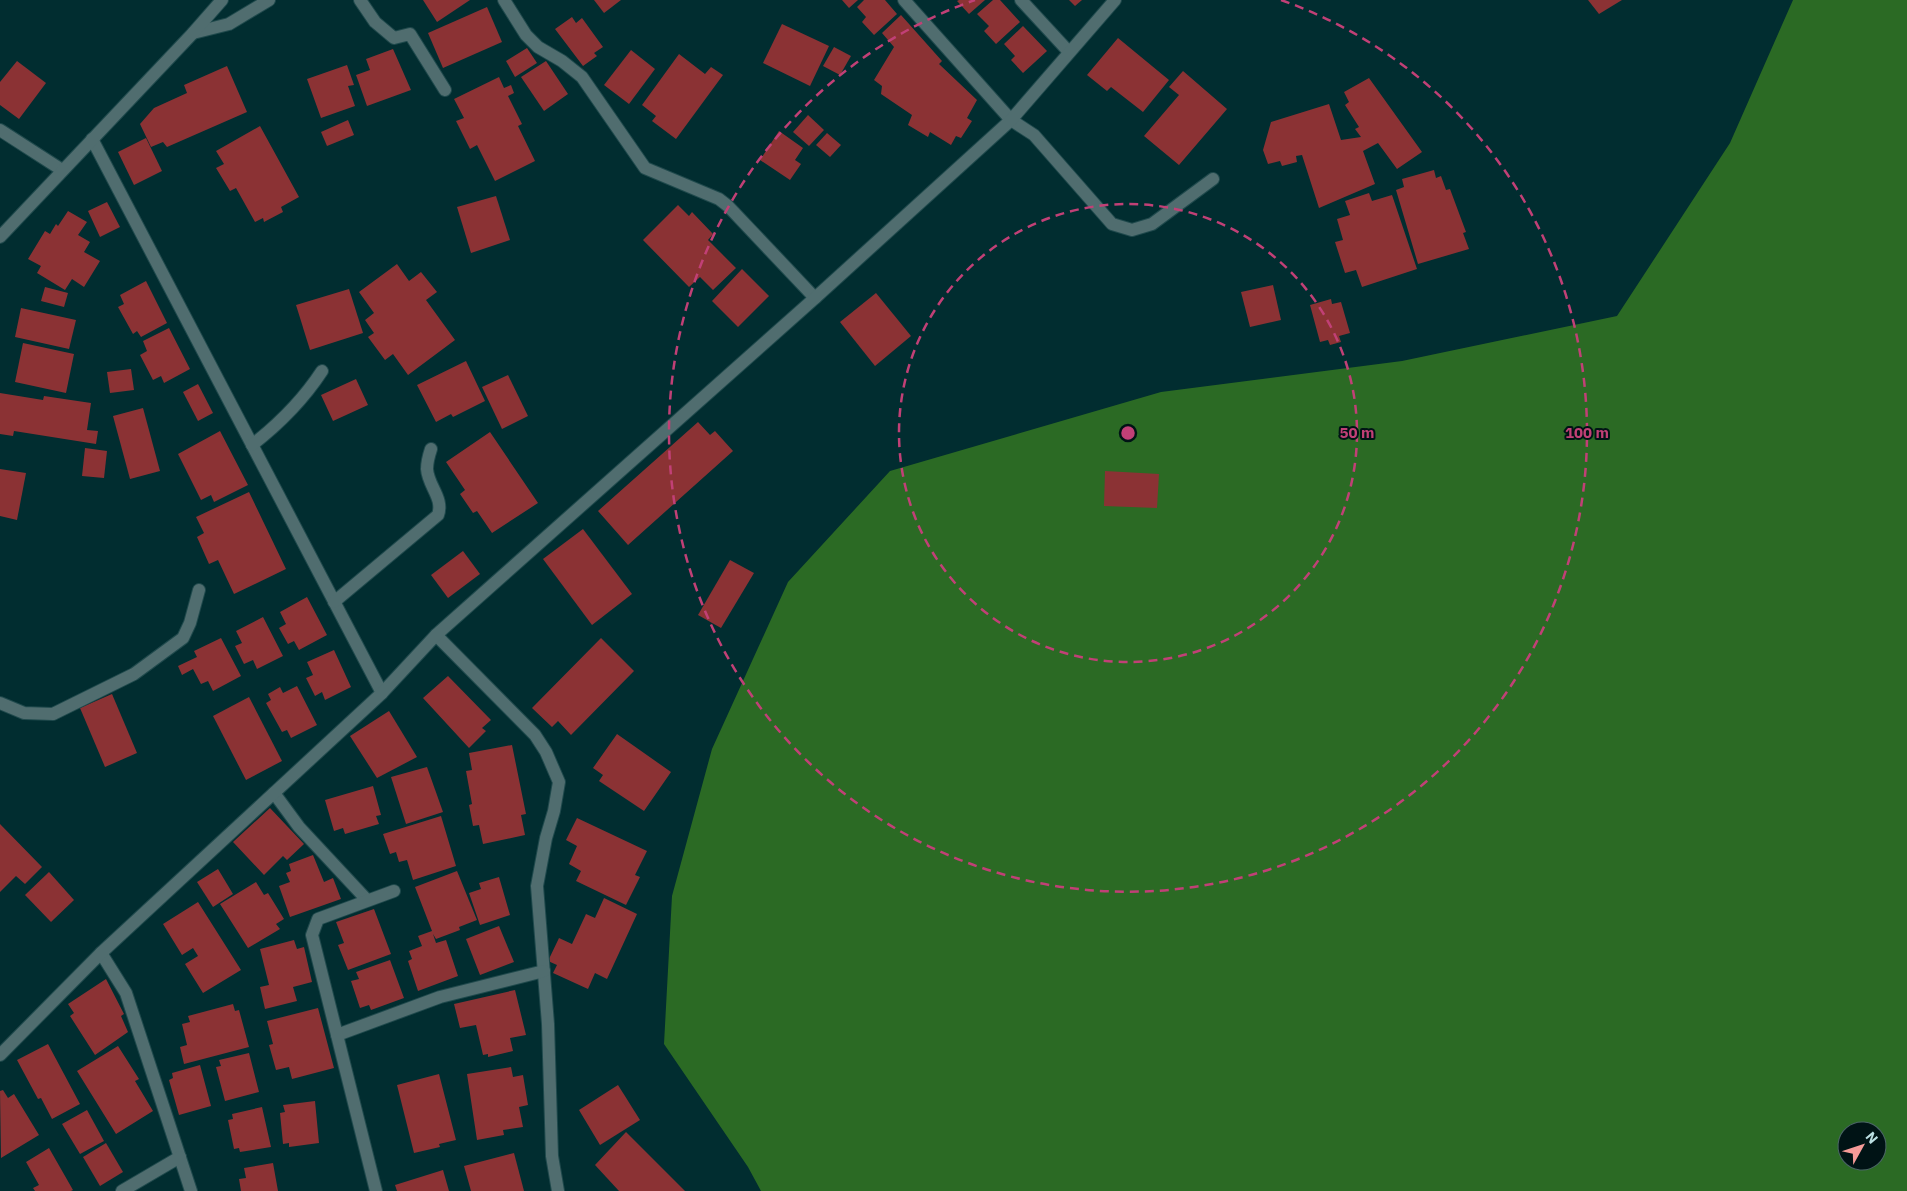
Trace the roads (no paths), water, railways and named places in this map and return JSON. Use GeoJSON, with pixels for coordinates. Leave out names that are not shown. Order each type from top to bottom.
{"type":"FeatureCollection","features":[{"type":"Feature","properties":{"kind":"street"},"geometry":{"type":"LineString","coordinates":[[0,237],[222,0]]}},
{"type":"Feature","properties":{"kind":"street"},"geometry":{"type":"LineString","coordinates":[[193,33],[228,24],[269,0]]}},
{"type":"Feature","properties":{"kind":"street"},"geometry":{"type":"LineString","coordinates":[[360,0],[375,22],[394,38],[410,34],[445,90]]}},
{"type":"Feature","properties":{"kind":"street"},"geometry":{"type":"LineString","coordinates":[[504,0],[526,35],[538,47],[562,61],[582,77],[645,168],[719,199],[728,206],[815,298]]}},
{"type":"Feature","properties":{"kind":"street"},"geometry":{"type":"LineString","coordinates":[[904,0],[1010,120],[1034,136],[1112,224],[1132,230],[1152,224],[1212,179]]}},
{"type":"Feature","properties":{"kind":"street"},"geometry":{"type":"LineString","coordinates":[[1021,0],[1070,52]]}},
{"type":"Feature","properties":{"kind":"street"},"geometry":{"type":"LineString","coordinates":[[0,1056],[102,954],[382,693],[436,635],[815,298],[1010,120],[1115,0]]}},
{"type":"Feature","properties":{"kind":"street"},"geometry":{"type":"LineString","coordinates":[[0,130],[62,170]]}},
{"type":"Feature","properties":{"kind":"street"},"geometry":{"type":"LineString","coordinates":[[92,139],[382,693]]}},
{"type":"Feature","properties":{"kind":"street"},"geometry":{"type":"LineString","coordinates":[[252,445],[300,401],[322,371]]}},
{"type":"Feature","properties":{"kind":"street"},"geometry":{"type":"LineString","coordinates":[[334,602],[438,515],[440,509],[439,500],[427,470],[431,449]]}},
{"type":"Feature","properties":{"kind":"street"},"geometry":{"type":"LineString","coordinates":[[0,704],[24,713],[53,714],[134,674],[183,638],[190,623],[199,590]]}},
{"type":"Feature","properties":{"kind":"street"},"geometry":{"type":"LineString","coordinates":[[436,635],[535,735],[546,752],[559,782],[537,886],[548,1024],[552,1156],[558,1191]]}},
{"type":"Feature","properties":{"kind":"street"},"geometry":{"type":"LineString","coordinates":[[274,794],[299,827],[367,900]]}},
{"type":"Feature","properties":{"kind":"street"},"geometry":{"type":"LineString","coordinates":[[376,1191],[312,935],[318,919],[394,891]]}},
{"type":"Feature","properties":{"kind":"street"},"geometry":{"type":"LineString","coordinates":[[102,954],[126,993],[191,1191]]}},
{"type":"Feature","properties":{"kind":"street"},"geometry":{"type":"LineString","coordinates":[[337,1035],[440,997],[544,972]]}},
{"type":"Feature","properties":{"kind":"street"},"geometry":{"type":"LineString","coordinates":[[122,1191],[180,1157]]}}]}
